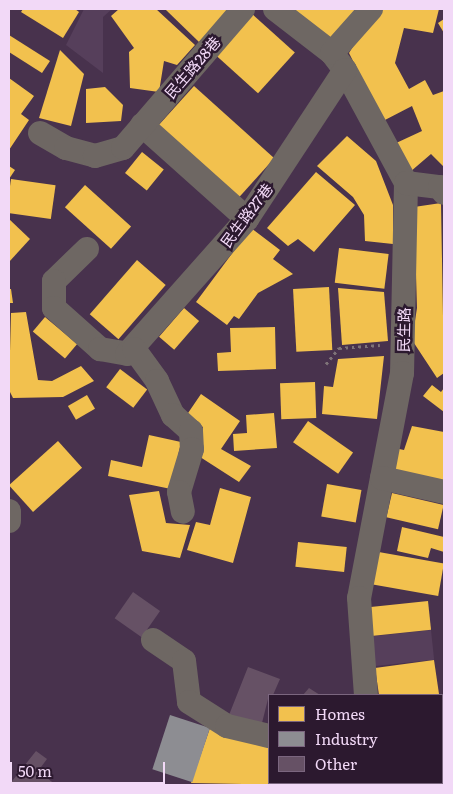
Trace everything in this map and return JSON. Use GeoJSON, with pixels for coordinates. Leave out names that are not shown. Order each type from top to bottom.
{"type":"FeatureCollection","features":[{"type":"Feature","properties":{"kind":"street","name":"民生路28巷"},"geometry":{"type":"LineString","coordinates":[[40,133],[66,148],[95,156],[123,148],[243,9]]}},
{"type":"Feature","properties":{"kind":"street","name":"民生路"},"geometry":{"type":"LineString","coordinates":[[275,9],[339,62],[406,183],[404,343],[382,478],[359,598],[366,694]]}},
{"type":"Feature","properties":{"kind":"street","name":"民生路27巷"},"geometry":{"type":"LineString","coordinates":[[134,350],[247,219],[371,9]]}},
{"type":"Feature","properties":{"kind":"street"},"geometry":{"type":"LineString","coordinates":[[142,125],[247,219]]}},
{"type":"Feature","properties":{"kind":"street"},"geometry":{"type":"LineString","coordinates":[[406,183],[440,187],[444,193]]}},
{"type":"Feature","properties":{"kind":"street"},"geometry":{"type":"LineString","coordinates":[[87,249],[54,280],[54,308],[100,349],[127,354],[134,350],[158,381],[173,416],[191,431],[192,449],[179,492],[182,512]]}},
{"type":"Feature","properties":{"kind":"street"},"geometry":{"type":"LineString","coordinates":[[382,478],[444,492]]}},
{"type":"Feature","properties":{"kind":"street"},"geometry":{"type":"LineString","coordinates":[[9,511],[9,521]]}},
{"type":"Feature","properties":{"kind":"street"},"geometry":{"type":"LineString","coordinates":[[153,640],[184,661],[188,702],[227,726],[268,736]]}},
{"type":"Feature","properties":{"kind":"path"},"geometry":{"type":"LineString","coordinates":[[326,364],[339,348],[404,343]]}},
{"type":"Feature","properties":{"kind":"shaded area"},"geometry":{"type":"Polygon","coordinates":[[[84,9],[112,9],[103,17],[103,73],[66,45],[84,9]]]}},
{"type":"Feature","properties":{"kind":"shaded area"},"geometry":{"type":"Polygon","coordinates":[[[431,630],[434,660],[373,666],[370,636],[431,630]]]}},
{"type":"Feature","properties":{"kind":"building: Homes"},"geometry":{"type":"Polygon","coordinates":[[[23,9],[75,9],[79,12],[63,38],[21,12],[23,9]]]}},
{"type":"Feature","properties":{"kind":"building: Homes"},"geometry":{"type":"Polygon","coordinates":[[[119,9],[156,9],[195,45],[177,65],[164,61],[159,92],[130,88],[129,52],[134,48],[111,16],[119,9]]]}},
{"type":"Feature","properties":{"kind":"building: Homes"},"geometry":{"type":"Polygon","coordinates":[[[165,9],[232,9],[199,42],[165,9]]]}},
{"type":"Feature","properties":{"kind":"building: Homes"},"geometry":{"type":"Polygon","coordinates":[[[297,9],[353,9],[358,13],[328,46],[292,14],[297,9]]]}},
{"type":"Feature","properties":{"kind":"building: Homes"},"geometry":{"type":"Polygon","coordinates":[[[376,9],[439,9],[433,33],[404,28],[395,63],[409,89],[425,80],[433,95],[444,91],[444,167],[431,154],[410,172],[394,144],[422,131],[412,106],[383,121],[349,53],[376,9]]]}},
{"type":"Feature","properties":{"kind":"building: Homes"},"geometry":{"type":"Polygon","coordinates":[[[251,13],[295,52],[258,93],[214,54],[251,13]]]}},
{"type":"Feature","properties":{"kind":"building: Homes"},"geometry":{"type":"Polygon","coordinates":[[[444,19],[444,33],[438,23],[444,19]]]}},
{"type":"Feature","properties":{"kind":"building: Homes"},"geometry":{"type":"Polygon","coordinates":[[[9,35],[50,61],[42,73],[9,52],[9,35]]]}},
{"type":"Feature","properties":{"kind":"building: Homes"},"geometry":{"type":"Polygon","coordinates":[[[60,50],[84,74],[71,126],[39,118],[60,50]]]}},
{"type":"Feature","properties":{"kind":"building: Homes"},"geometry":{"type":"Polygon","coordinates":[[[9,78],[34,96],[21,114],[29,120],[9,150],[9,78]]]}},
{"type":"Feature","properties":{"kind":"building: Homes"},"geometry":{"type":"Polygon","coordinates":[[[194,86],[274,158],[233,204],[153,131],[194,86]]]}},
{"type":"Feature","properties":{"kind":"building: Homes"},"geometry":{"type":"Polygon","coordinates":[[[105,87],[123,105],[121,121],[86,123],[86,89],[105,87]]]}},
{"type":"Feature","properties":{"kind":"building: Homes"},"geometry":{"type":"Polygon","coordinates":[[[347,136],[376,161],[393,205],[393,244],[365,241],[364,215],[353,197],[317,166],[347,136]]]}},
{"type":"Feature","properties":{"kind":"building: Homes"},"geometry":{"type":"Polygon","coordinates":[[[142,152],[164,170],[147,191],[125,173],[142,152]]]}},
{"type":"Feature","properties":{"kind":"building: Homes"},"geometry":{"type":"Polygon","coordinates":[[[9,166],[15,170],[9,179],[9,166]]]}},
{"type":"Feature","properties":{"kind":"building: Homes"},"geometry":{"type":"Polygon","coordinates":[[[316,172],[355,205],[314,252],[298,239],[288,246],[267,228],[316,172]]]}},
{"type":"Feature","properties":{"kind":"building: Homes"},"geometry":{"type":"Polygon","coordinates":[[[11,179],[56,185],[51,219],[9,213],[11,179]]]}},
{"type":"Feature","properties":{"kind":"building: Homes"},"geometry":{"type":"Polygon","coordinates":[[[85,185],[131,226],[111,249],[65,207],[85,185]]]}},
{"type":"Feature","properties":{"kind":"building: Homes"},"geometry":{"type":"Polygon","coordinates":[[[441,203],[444,373],[437,378],[412,340],[417,308],[414,207],[441,203]]]}},
{"type":"Feature","properties":{"kind":"building: Homes"},"geometry":{"type":"Polygon","coordinates":[[[9,219],[30,239],[9,262],[9,219]]]}},
{"type":"Feature","properties":{"kind":"building: Homes"},"geometry":{"type":"Polygon","coordinates":[[[251,228],[280,250],[273,259],[293,274],[258,293],[239,319],[234,316],[227,325],[196,302],[251,228]]]}},
{"type":"Feature","properties":{"kind":"building: Homes"},"geometry":{"type":"Polygon","coordinates":[[[339,248],[389,254],[384,289],[335,283],[339,248]]]}},
{"type":"Feature","properties":{"kind":"building: Homes"},"geometry":{"type":"Polygon","coordinates":[[[137,260],[166,285],[118,339],[90,314],[137,260]]]}},
{"type":"Feature","properties":{"kind":"building: Homes"},"geometry":{"type":"Polygon","coordinates":[[[329,287],[332,350],[296,352],[293,289],[329,287]]]}},
{"type":"Feature","properties":{"kind":"building: Homes"},"geometry":{"type":"Polygon","coordinates":[[[338,288],[384,292],[388,341],[342,345],[338,288]]]}},
{"type":"Feature","properties":{"kind":"building: Homes"},"geometry":{"type":"Polygon","coordinates":[[[9,289],[11,289],[13,303],[9,303],[9,289]]]}},
{"type":"Feature","properties":{"kind":"building: Homes"},"geometry":{"type":"Polygon","coordinates":[[[184,308],[199,321],[174,350],[159,337],[184,308]]]}},
{"type":"Feature","properties":{"kind":"building: Homes"},"geometry":{"type":"Polygon","coordinates":[[[26,312],[38,380],[52,381],[81,366],[94,381],[63,397],[13,398],[9,390],[11,313],[26,312]]]}},
{"type":"Feature","properties":{"kind":"building: Homes"},"geometry":{"type":"Polygon","coordinates":[[[45,317],[77,344],[65,359],[33,332],[45,317]]]}},
{"type":"Feature","properties":{"kind":"building: Homes"},"geometry":{"type":"Polygon","coordinates":[[[275,327],[276,369],[218,371],[217,353],[231,352],[230,328],[275,327]]]}},
{"type":"Feature","properties":{"kind":"building: Homes"},"geometry":{"type":"Polygon","coordinates":[[[384,356],[377,419],[322,414],[324,386],[333,387],[338,359],[384,356]]]}},
{"type":"Feature","properties":{"kind":"building: Homes"},"geometry":{"type":"Polygon","coordinates":[[[120,369],[147,389],[133,408],[106,387],[120,369]]]}},
{"type":"Feature","properties":{"kind":"building: Homes"},"geometry":{"type":"Polygon","coordinates":[[[315,382],[316,418],[281,419],[280,383],[315,382]]]}},
{"type":"Feature","properties":{"kind":"building: Homes"},"geometry":{"type":"Polygon","coordinates":[[[432,385],[441,392],[444,388],[444,412],[423,396],[432,385]]]}},
{"type":"Feature","properties":{"kind":"building: Homes"},"geometry":{"type":"Polygon","coordinates":[[[201,394],[240,421],[221,449],[251,466],[239,482],[197,455],[203,427],[186,416],[201,394]]]}},
{"type":"Feature","properties":{"kind":"building: Homes"},"geometry":{"type":"Polygon","coordinates":[[[87,395],[95,409],[76,420],[68,406],[87,395]]]}},
{"type":"Feature","properties":{"kind":"building: Homes"},"geometry":{"type":"Polygon","coordinates":[[[274,413],[277,448],[234,451],[233,434],[247,433],[246,415],[274,413]]]}},
{"type":"Feature","properties":{"kind":"building: Homes"},"geometry":{"type":"Polygon","coordinates":[[[308,421],[353,453],[338,474],[293,442],[308,421]]]}},
{"type":"Feature","properties":{"kind":"building: Homes"},"geometry":{"type":"Polygon","coordinates":[[[412,426],[444,432],[444,487],[393,476],[399,449],[404,450],[412,426]]]}},
{"type":"Feature","properties":{"kind":"building: Homes"},"geometry":{"type":"Polygon","coordinates":[[[149,435],[181,442],[171,489],[108,476],[111,460],[142,467],[149,435]]]}},
{"type":"Feature","properties":{"kind":"building: Homes"},"geometry":{"type":"Polygon","coordinates":[[[58,441],[82,468],[33,512],[9,485],[58,441]]]}},
{"type":"Feature","properties":{"kind":"building: Homes"},"geometry":{"type":"Polygon","coordinates":[[[327,484],[361,490],[356,523],[321,516],[327,484]]]}},
{"type":"Feature","properties":{"kind":"building: Homes"},"geometry":{"type":"Polygon","coordinates":[[[220,488],[251,497],[233,563],[187,550],[196,522],[210,525],[220,488]]]}},
{"type":"Feature","properties":{"kind":"building: Homes"},"geometry":{"type":"Polygon","coordinates":[[[159,491],[166,523],[190,525],[180,558],[142,551],[129,495],[159,491]]]}},
{"type":"Feature","properties":{"kind":"building: Homes"},"geometry":{"type":"Polygon","coordinates":[[[392,493],[444,505],[438,529],[386,517],[392,493]]]}},
{"type":"Feature","properties":{"kind":"building: Homes"},"geometry":{"type":"Polygon","coordinates":[[[402,527],[444,537],[444,552],[431,548],[428,558],[397,551],[402,527]]]}},
{"type":"Feature","properties":{"kind":"building: Homes"},"geometry":{"type":"Polygon","coordinates":[[[298,542],[347,547],[344,572],[295,567],[298,542]]]}},
{"type":"Feature","properties":{"kind":"building: Homes"},"geometry":{"type":"Polygon","coordinates":[[[373,551],[444,564],[438,596],[367,583],[373,551]]]}},
{"type":"Feature","properties":{"kind":"building: Homes"},"geometry":{"type":"Polygon","coordinates":[[[428,601],[431,630],[371,636],[368,607],[428,601]]]}},
{"type":"Feature","properties":{"kind":"building: Homes"},"geometry":{"type":"Polygon","coordinates":[[[434,660],[439,694],[379,694],[375,668],[434,660]]]}},
{"type":"Feature","properties":{"kind":"building: Homes"},"geometry":{"type":"Polygon","coordinates":[[[210,728],[268,748],[268,784],[305,785],[191,783],[210,728]]]}},
{"type":"Feature","properties":{"kind":"building: Industry"},"geometry":{"type":"Polygon","coordinates":[[[170,715],[210,728],[192,782],[152,769],[170,715]]]}},
{"type":"Feature","properties":{"kind":"building: Industry"},"geometry":{"type":"Polygon","coordinates":[[[306,784],[351,784],[351,785],[306,784]]]}},
{"type":"Feature","properties":{"kind":"building: Other"},"geometry":{"type":"Polygon","coordinates":[[[133,592],[160,611],[142,637],[115,618],[133,592]]]}},
{"type":"Feature","properties":{"kind":"building: Other"},"geometry":{"type":"Polygon","coordinates":[[[248,667],[280,679],[273,694],[268,694],[261,727],[229,715],[248,667]]]}},
{"type":"Feature","properties":{"kind":"building: Other"},"geometry":{"type":"Polygon","coordinates":[[[309,688],[318,694],[304,694],[309,688]]]}},
{"type":"Feature","properties":{"kind":"building: Other"},"geometry":{"type":"Polygon","coordinates":[[[36,751],[47,759],[38,771],[56,785],[9,785],[36,751]]]}}]}
